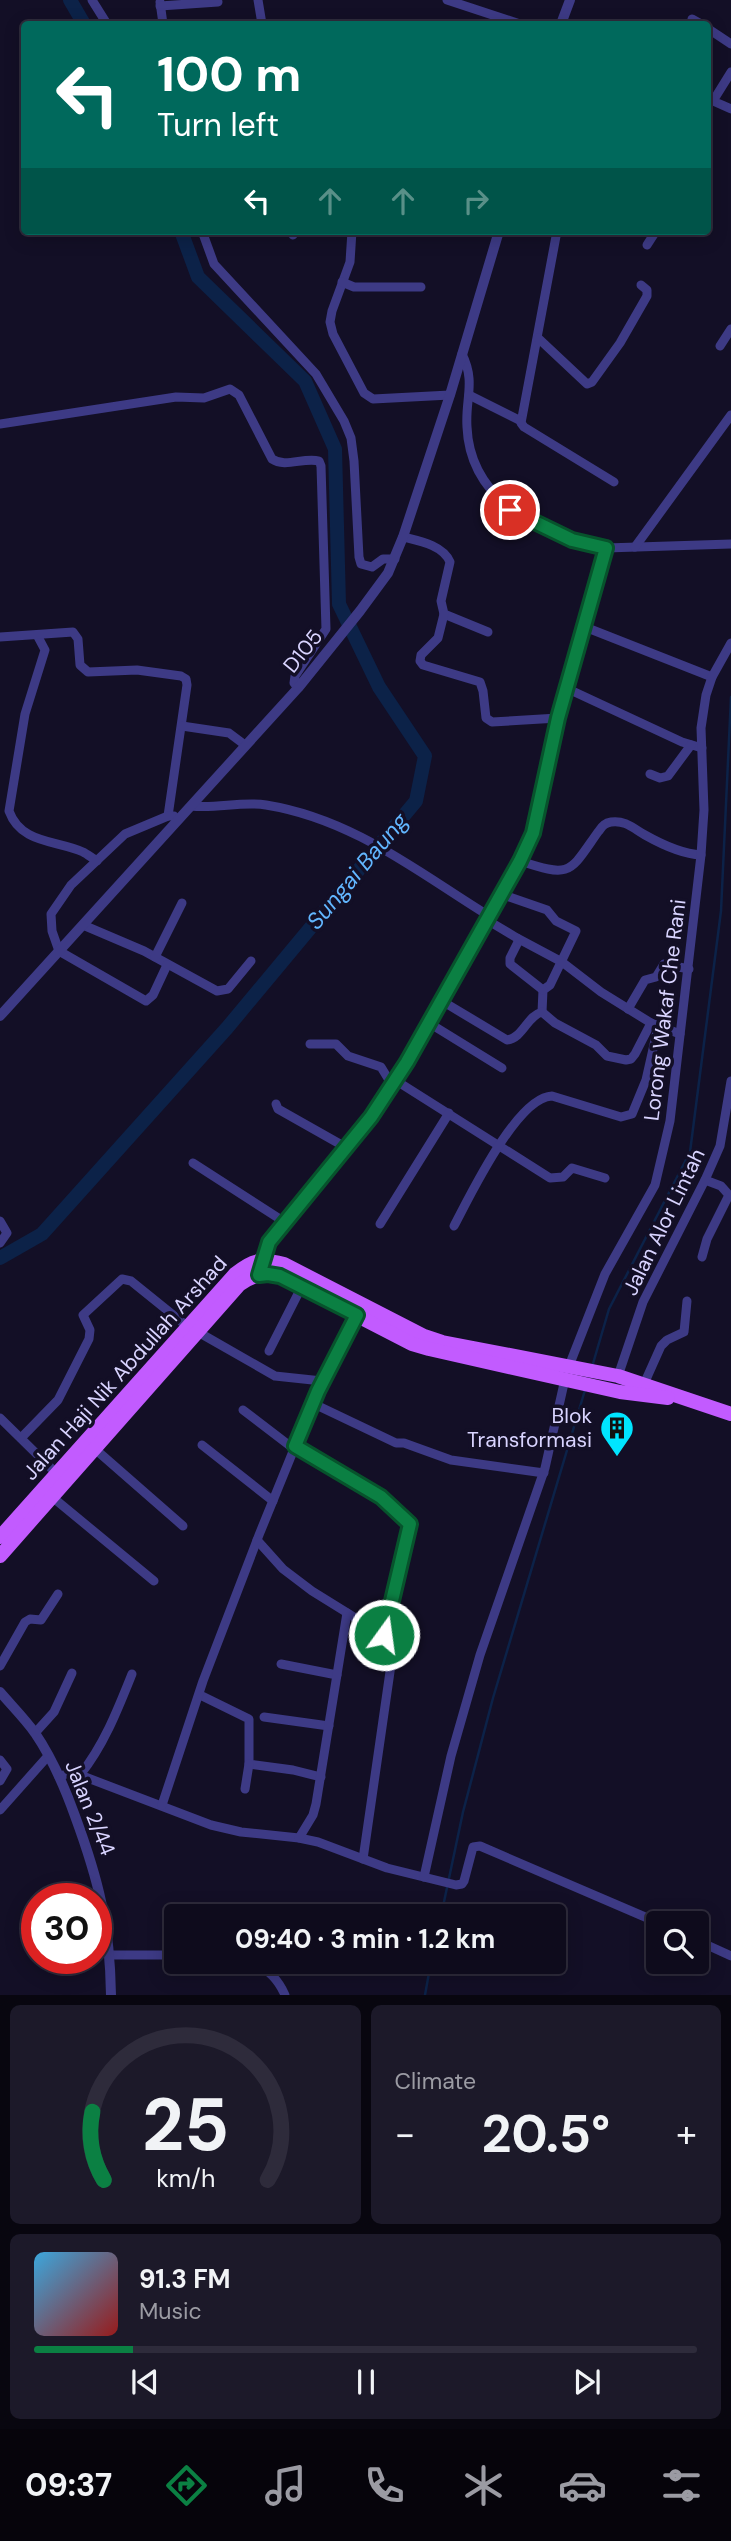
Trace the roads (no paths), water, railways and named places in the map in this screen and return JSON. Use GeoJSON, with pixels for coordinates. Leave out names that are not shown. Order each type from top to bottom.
{"type":"FeatureCollection","features":[{"type":"Feature","properties":{"kind":"main road","name":"Jalan Haji Nik Abdullah Arshad"},"geometry":{"type":"LineString","coordinates":[[0,1556],[95,1449],[235,1274],[248,1263],[262,1260],[284,1264],[424,1336],[567,1372]]}},
{"type":"Feature","properties":{"kind":"main road","name":"Jalan Haji Nik Abdullah Arshad"},"geometry":{"type":"LineString","coordinates":[[0,1535],[193,1329],[239,1285],[259,1275],[280,1276],[412,1344],[429,1349],[644,1384],[690,1401]]}},
{"type":"Feature","properties":{"kind":"main road","name":"Jalan Haji Nik Abdullah Arshad"},"geometry":{"type":"LineString","coordinates":[[614,1380],[731,1414]]}},
{"type":"Feature","properties":{"kind":"street"},"geometry":{"type":"LineString","coordinates":[[92,0],[105,21]]}},
{"type":"Feature","properties":{"kind":"street"},"geometry":{"type":"LineString","coordinates":[[258,0],[262,21]]}},
{"type":"Feature","properties":{"kind":"street"},"geometry":{"type":"LineString","coordinates":[[447,0],[511,21]]}},
{"type":"Feature","properties":{"kind":"street"},"geometry":{"type":"LineString","coordinates":[[562,21],[570,0]]}},
{"type":"Feature","properties":{"kind":"street"},"geometry":{"type":"LineString","coordinates":[[163,21],[160,3],[218,2]]}},
{"type":"Feature","properties":{"kind":"street"},"geometry":{"type":"LineString","coordinates":[[711,31],[731,44]]}},
{"type":"Feature","properties":{"kind":"street"},"geometry":{"type":"LineString","coordinates":[[711,99],[731,72]]}},
{"type":"Feature","properties":{"kind":"street"},"geometry":{"type":"LineString","coordinates":[[711,100],[731,109]]}},
{"type":"Feature","properties":{"kind":"street"},"geometry":{"type":"LineString","coordinates":[[203,235],[214,264],[316,374],[344,421],[351,438],[355,461],[361,565],[372,567],[383,559],[395,559]]}},
{"type":"Feature","properties":{"kind":"street"},"geometry":{"type":"LineString","coordinates":[[352,235],[350,262],[332,311],[332,331],[366,396],[373,399],[450,395]]}},
{"type":"Feature","properties":{"kind":"street","name":"D105"},"geometry":{"type":"LineString","coordinates":[[0,1016],[298,688],[388,573],[403,537],[450,395],[498,235]]}},
{"type":"Feature","properties":{"kind":"street"},"geometry":{"type":"LineString","coordinates":[[521,421],[556,235]]}},
{"type":"Feature","properties":{"kind":"street"},"geometry":{"type":"LineString","coordinates":[[648,245],[654,235]]}},
{"type":"Feature","properties":{"kind":"street"},"geometry":{"type":"LineString","coordinates":[[342,282],[354,287],[421,287]]}},
{"type":"Feature","properties":{"kind":"street"},"geometry":{"type":"LineString","coordinates":[[538,338],[587,384],[592,382],[620,343],[647,296],[647,290],[641,285]]}},
{"type":"Feature","properties":{"kind":"street"},"geometry":{"type":"LineString","coordinates":[[720,345],[731,329]]}},
{"type":"Feature","properties":{"kind":"street"},"geometry":{"type":"LineString","coordinates":[[462,354],[470,373],[467,427],[471,454],[477,470],[493,495],[510,510],[572,540],[606,548],[731,544]]}},
{"type":"Feature","properties":{"kind":"street"},"geometry":{"type":"LineString","coordinates":[[0,424],[176,397],[204,398],[230,390],[239,395],[272,459],[281,463],[319,461],[326,629],[295,676],[294,683],[298,688]]}},
{"type":"Feature","properties":{"kind":"street"},"geometry":{"type":"LineString","coordinates":[[469,395],[521,421],[524,427],[614,482]]}},
{"type":"Feature","properties":{"kind":"street"},"geometry":{"type":"LineString","coordinates":[[635,547],[731,415]]}},
{"type":"Feature","properties":{"kind":"street"},"geometry":{"type":"LineString","coordinates":[[403,537],[435,547],[448,557],[450,562],[441,601],[444,614],[438,638],[421,655],[420,661],[423,665],[480,682],[486,718],[492,722],[558,718]]}},
{"type":"Feature","properties":{"kind":"street"},"geometry":{"type":"LineString","coordinates":[[259,1275],[269,1242],[283,1221],[347,1148],[394,1083],[520,861],[533,833],[558,718],[606,548]]}},
{"type":"Feature","properties":{"kind":"street"},"geometry":{"type":"LineString","coordinates":[[444,614],[488,632]]}},
{"type":"Feature","properties":{"kind":"street"},"geometry":{"type":"LineString","coordinates":[[585,627],[712,677]]}},
{"type":"Feature","properties":{"kind":"street"},"geometry":{"type":"LineString","coordinates":[[0,637],[60,631],[76,633],[79,665],[88,672],[137,670],[184,677],[187,685],[168,816]]}},
{"type":"Feature","properties":{"kind":"street"},"geometry":{"type":"LineString","coordinates":[[37,635],[45,650],[25,714],[9,811],[12,821],[38,840],[82,852],[97,861]]}},
{"type":"Feature","properties":{"kind":"street","name":"Lorong Wakaf Che Rani"},"geometry":{"type":"LineString","coordinates":[[427,1878],[451,1756],[472,1681],[544,1473],[567,1372],[605,1274],[654,1185],[670,1121],[701,855],[704,810],[701,728],[712,677],[731,643]]}},
{"type":"Feature","properties":{"kind":"street"},"geometry":{"type":"LineString","coordinates":[[566,688],[702,748]]}},
{"type":"Feature","properties":{"kind":"street"},"geometry":{"type":"LineString","coordinates":[[182,726],[229,733],[245,745]]}},
{"type":"Feature","properties":{"kind":"street"},"geometry":{"type":"LineString","coordinates":[[650,774],[660,778],[668,776],[691,745]]}},
{"type":"Feature","properties":{"kind":"street"},"geometry":{"type":"LineString","coordinates":[[191,806],[271,805],[314,816],[364,837],[404,860],[517,938],[562,962],[628,1009],[654,1025],[680,1034]]}},
{"type":"Feature","properties":{"kind":"street"},"geometry":{"type":"LineString","coordinates":[[167,965],[150,1000],[146,1000],[59,951],[52,931],[51,914],[71,885],[125,834],[168,816],[183,816]]}},
{"type":"Feature","properties":{"kind":"street"},"geometry":{"type":"LineString","coordinates":[[520,861],[551,872],[564,870],[579,859],[603,825],[611,822],[629,824],[646,835],[690,855],[701,855]]}},
{"type":"Feature","properties":{"kind":"street"},"geometry":{"type":"LineString","coordinates":[[501,894],[547,910],[556,921],[575,930],[576,935],[550,985],[543,989]]}},
{"type":"Feature","properties":{"kind":"street"},"geometry":{"type":"LineString","coordinates":[[155,957],[182,903]]}},
{"type":"Feature","properties":{"kind":"street"},"geometry":{"type":"LineString","coordinates":[[83,925],[155,957],[217,991],[228,989],[251,961]]}},
{"type":"Feature","properties":{"kind":"street"},"geometry":{"type":"LineString","coordinates":[[517,938],[519,942],[510,958],[510,964],[543,989]]}},
{"type":"Feature","properties":{"kind":"street"},"geometry":{"type":"LineString","coordinates":[[628,1009],[645,980],[656,978],[664,964],[689,969]]}},
{"type":"Feature","properties":{"kind":"street"},"geometry":{"type":"LineString","coordinates":[[542,1012],[543,989]]}},
{"type":"Feature","properties":{"kind":"street"},"geometry":{"type":"LineString","coordinates":[[442,1001],[507,1040],[516,1037],[536,1014],[542,1012]]}},
{"type":"Feature","properties":{"kind":"street"},"geometry":{"type":"LineString","coordinates":[[542,1012],[555,1023],[596,1045],[607,1056],[626,1060],[631,1059],[654,1025]]}},
{"type":"Feature","properties":{"kind":"street"},"geometry":{"type":"LineString","coordinates":[[429,1023],[502,1068]]}},
{"type":"Feature","properties":{"kind":"street"},"geometry":{"type":"LineString","coordinates":[[454,1226],[499,1145],[520,1114],[548,1095],[621,1117],[632,1114],[646,1080],[654,1025]]}},
{"type":"Feature","properties":{"kind":"street"},"geometry":{"type":"LineString","coordinates":[[310,1044],[336,1044],[348,1056],[381,1067],[394,1083],[449,1113],[550,1178],[563,1177],[572,1168],[605,1178]]}},
{"type":"Feature","properties":{"kind":"street","name":"Jalan Alor Lintah"},"geometry":{"type":"LineString","coordinates":[[614,1380],[643,1302],[705,1180],[722,1137],[731,1081]]}},
{"type":"Feature","properties":{"kind":"street"},"geometry":{"type":"LineString","coordinates":[[276,1104],[278,1109],[347,1148]]}},
{"type":"Feature","properties":{"kind":"street"},"geometry":{"type":"LineString","coordinates":[[380,1224],[449,1113]]}},
{"type":"Feature","properties":{"kind":"street"},"geometry":{"type":"LineString","coordinates":[[193,1163],[283,1221]]}},
{"type":"Feature","properties":{"kind":"street"},"geometry":{"type":"LineString","coordinates":[[702,1257],[707,1239],[729,1195],[721,1186],[705,1180]]}},
{"type":"Feature","properties":{"kind":"street"},"geometry":{"type":"LineString","coordinates":[[0,1221],[7,1233],[0,1243]]}},
{"type":"Feature","properties":{"kind":"street"},"geometry":{"type":"LineString","coordinates":[[21,1438],[58,1400],[89,1339],[90,1330],[83,1315],[122,1279],[131,1280],[193,1329],[275,1376],[322,1381]]}},
{"type":"Feature","properties":{"kind":"street"},"geometry":{"type":"LineString","coordinates":[[269,1351],[302,1286]]}},
{"type":"Feature","properties":{"kind":"street"},"geometry":{"type":"LineString","coordinates":[[644,1384],[661,1346],[684,1332],[687,1301]]}},
{"type":"Feature","properties":{"kind":"street"},"geometry":{"type":"LineString","coordinates":[[162,1805],[203,1681],[257,1540],[322,1381],[357,1315]]}},
{"type":"Feature","properties":{"kind":"street"},"geometry":{"type":"LineString","coordinates":[[313,1403],[396,1443],[404,1443],[451,1460],[544,1473]]}},
{"type":"Feature","properties":{"kind":"street"},"geometry":{"type":"LineString","coordinates":[[243,1410],[294,1448],[381,1497],[410,1524],[384,1635]]}},
{"type":"Feature","properties":{"kind":"street"},"geometry":{"type":"LineString","coordinates":[[0,1418],[57,1474]]}},
{"type":"Feature","properties":{"kind":"street"},"geometry":{"type":"LineString","coordinates":[[202,1446],[273,1501]]}},
{"type":"Feature","properties":{"kind":"street"},"geometry":{"type":"LineString","coordinates":[[95,1449],[183,1526]]}},
{"type":"Feature","properties":{"kind":"street"},"geometry":{"type":"LineString","coordinates":[[51,1496],[154,1581]]}},
{"type":"Feature","properties":{"kind":"street"},"geometry":{"type":"LineString","coordinates":[[257,1540],[283,1569],[346,1613],[393,1641],[363,1858]]}},
{"type":"Feature","properties":{"kind":"street"},"geometry":{"type":"LineString","coordinates":[[0,1666],[25,1622],[30,1619],[41,1620],[58,1594]]}},
{"type":"Feature","properties":{"kind":"street"},"geometry":{"type":"LineString","coordinates":[[299,1838],[313,1815],[321,1777],[346,1613]]}},
{"type":"Feature","properties":{"kind":"street"},"geometry":{"type":"LineString","coordinates":[[281,1664],[337,1675]]}},
{"type":"Feature","properties":{"kind":"street"},"geometry":{"type":"LineString","coordinates":[[35,1733],[54,1712],[72,1672]]}},
{"type":"Feature","properties":{"kind":"street"},"geometry":{"type":"LineString","coordinates":[[79,1775],[92,1760],[112,1723],[132,1674]]}},
{"type":"Feature","properties":{"kind":"street","name":"Jalan 2/44"},"geometry":{"type":"LineString","coordinates":[[0,1692],[35,1733],[59,1777],[98,1883]]}},
{"type":"Feature","properties":{"kind":"street"},"geometry":{"type":"LineString","coordinates":[[200,1695],[250,1719],[250,1764],[245,1789]]}},
{"type":"Feature","properties":{"kind":"street"},"geometry":{"type":"LineString","coordinates":[[264,1717],[329,1726]]}},
{"type":"Feature","properties":{"kind":"street"},"geometry":{"type":"LineString","coordinates":[[0,1810],[48,1756]]}},
{"type":"Feature","properties":{"kind":"street"},"geometry":{"type":"LineString","coordinates":[[0,1760],[7,1769],[0,1782]]}},
{"type":"Feature","properties":{"kind":"street"},"geometry":{"type":"LineString","coordinates":[[250,1764],[321,1777]]}},
{"type":"Feature","properties":{"kind":"street"},"geometry":{"type":"LineString","coordinates":[[59,1777],[68,1773],[79,1775],[226,1829],[299,1838],[334,1847],[387,1868],[456,1885],[464,1881],[473,1847],[480,1846],[646,1917]]}},
{"type":"Feature","properties":{"kind":"street"},"geometry":{"type":"LineString","coordinates":[[709,1946],[731,1956]]}},
{"type":"Feature","properties":{"kind":"street"},"geometry":{"type":"LineString","coordinates":[[112,1955],[164,1955]]}},
{"type":"Feature","properties":{"kind":"street","name":"Jalan 2/44"},"geometry":{"type":"LineString","coordinates":[[110,1974],[111,1995]]}},
{"type":"Feature","properties":{"kind":"street"},"geometry":{"type":"LineString","coordinates":[[271,1974],[285,1995]]}},
{"type":"Feature","properties":{"kind":"waterway","name":"Sungai Baung"},"geometry":{"type":"LineString","coordinates":[[70,0],[82,21]]}},
{"type":"Feature","properties":{"kind":"waterway","name":"Sungai Baung"},"geometry":{"type":"LineString","coordinates":[[0,1258],[42,1234],[227,1028],[416,801],[425,756],[379,687],[339,604],[335,449],[305,381],[198,277],[182,235]]}},
{"type":"Feature","properties":{"kind":"waterway"},"geometry":{"type":"LineString","coordinates":[[592,1367],[609,1309],[690,1152],[721,911],[731,697]]}},
{"type":"Feature","properties":{"kind":"waterway"},"geometry":{"type":"LineString","coordinates":[[444,1904],[463,1812],[493,1698],[585,1390]]}},
{"type":"Feature","properties":{"kind":"waterway"},"geometry":{"type":"LineString","coordinates":[[425,1995],[429,1974]]}},
{"type":"Feature","properties":{"kind":"place","name":"Blok Transformasi"},"geometry":{"type":"Point","coordinates":[617,1458]}}]}
